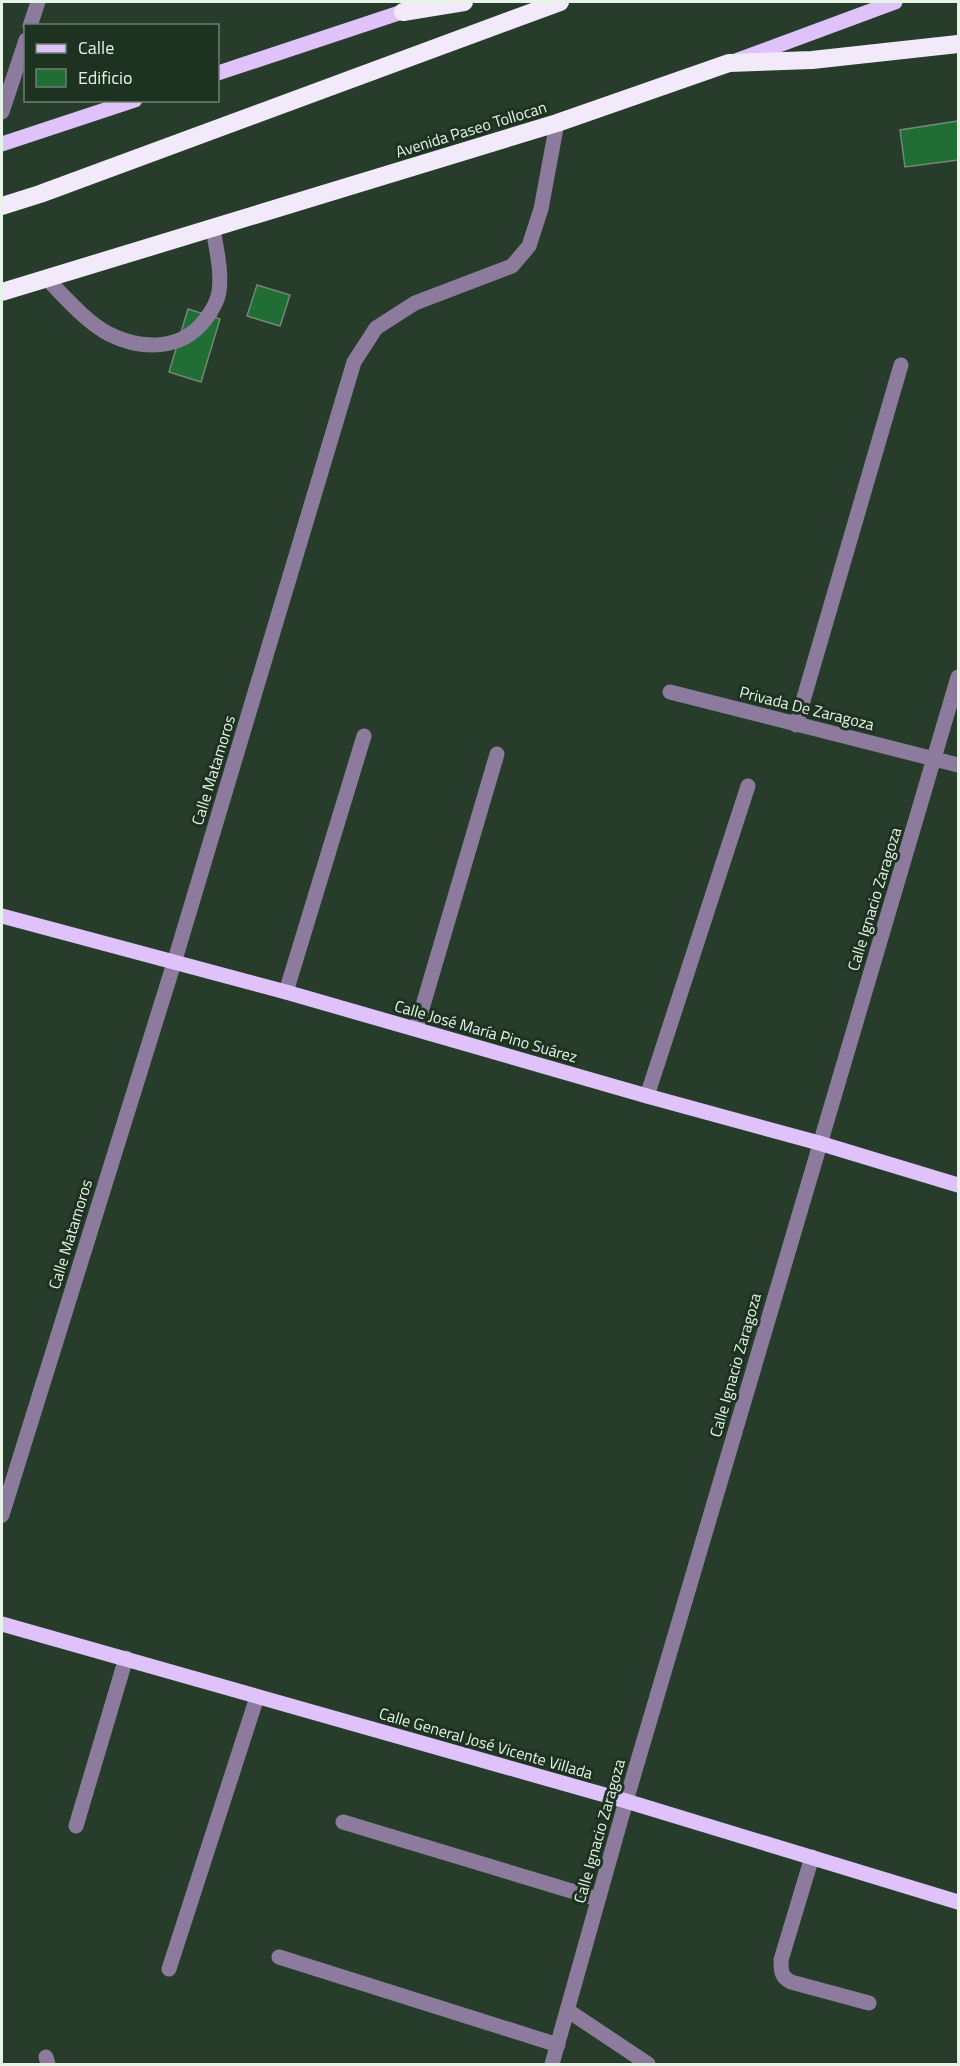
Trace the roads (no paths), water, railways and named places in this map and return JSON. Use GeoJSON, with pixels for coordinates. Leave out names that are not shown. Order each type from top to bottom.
{"type":"FeatureCollection","features":[{"type":"Feature","properties":{"kind":"highway"},"geometry":{"type":"LineString","coordinates":[[403,12],[464,2]]}},
{"type":"Feature","properties":{"kind":"highway"},"geometry":{"type":"LineString","coordinates":[[2,206],[560,2]]}},
{"type":"Feature","properties":{"kind":"highway","name":"Avenida Paseo Tollocan"},"geometry":{"type":"LineString","coordinates":[[2,292],[556,123],[729,63],[812,60],[958,48]]}},
{"type":"Feature","properties":{"kind":"main road"},"geometry":{"type":"LineString","coordinates":[[219,73],[429,2]]}},
{"type":"Feature","properties":{"kind":"main road"},"geometry":{"type":"LineString","coordinates":[[729,63],[894,2]]}},
{"type":"Feature","properties":{"kind":"main road"},"geometry":{"type":"LineString","coordinates":[[2,144],[129,102]]}},
{"type":"Feature","properties":{"kind":"main road","name":"Calle José María Pino Suárez"},"geometry":{"type":"LineString","coordinates":[[2,916],[286,992],[819,1143],[958,1185]]}},
{"type":"Feature","properties":{"kind":"main road","name":"Calle General José Vicente Villada"},"geometry":{"type":"LineString","coordinates":[[2,1624],[626,1801],[958,1902]]}},
{"type":"Feature","properties":{"kind":"street"},"geometry":{"type":"LineString","coordinates":[[31,24],[38,2]]}},
{"type":"Feature","properties":{"kind":"street"},"geometry":{"type":"LineString","coordinates":[[2,112],[24,46]]}},
{"type":"Feature","properties":{"kind":"street","name":"Calle Matamoros"},"geometry":{"type":"LineString","coordinates":[[2,1515],[174,963],[354,362],[376,328],[415,303],[512,266],[529,246],[541,209],[556,123]]}},
{"type":"Feature","properties":{"kind":"street"},"geometry":{"type":"LineString","coordinates":[[47,279],[74,307],[108,333],[135,343],[156,346],[173,344],[198,329],[214,309],[219,294],[220,276],[213,228]]}},
{"type":"Feature","properties":{"kind":"street"},"geometry":{"type":"LineString","coordinates":[[796,725],[901,365]]}},
{"type":"Feature","properties":{"kind":"street","name":"Calle Ignacio Zaragoza"},"geometry":{"type":"LineString","coordinates":[[552,2064],[626,1801],[958,677]]}},
{"type":"Feature","properties":{"kind":"street","name":"Privada De Zaragoza"},"geometry":{"type":"LineString","coordinates":[[670,692],[958,765]]}},
{"type":"Feature","properties":{"kind":"street"},"geometry":{"type":"LineString","coordinates":[[286,992],[364,736]]}},
{"type":"Feature","properties":{"kind":"street"},"geometry":{"type":"LineString","coordinates":[[416,1029],[496,754]]}},
{"type":"Feature","properties":{"kind":"street"},"geometry":{"type":"LineString","coordinates":[[647,1096],[748,786]]}},
{"type":"Feature","properties":{"kind":"street"},"geometry":{"type":"LineString","coordinates":[[76,1826],[126,1658]]}},
{"type":"Feature","properties":{"kind":"street"},"geometry":{"type":"LineString","coordinates":[[169,1969],[257,1697]]}},
{"type":"Feature","properties":{"kind":"street"},"geometry":{"type":"LineString","coordinates":[[343,1822],[598,1899]]}},
{"type":"Feature","properties":{"kind":"street"},"geometry":{"type":"LineString","coordinates":[[812,1857],[781,1960],[781,1971],[784,1978],[791,1982],[869,2003]]}},
{"type":"Feature","properties":{"kind":"street"},"geometry":{"type":"LineString","coordinates":[[279,1957],[558,2045]]}},
{"type":"Feature","properties":{"kind":"street"},"geometry":{"type":"LineString","coordinates":[[567,2010],[648,2064]]}}]}
